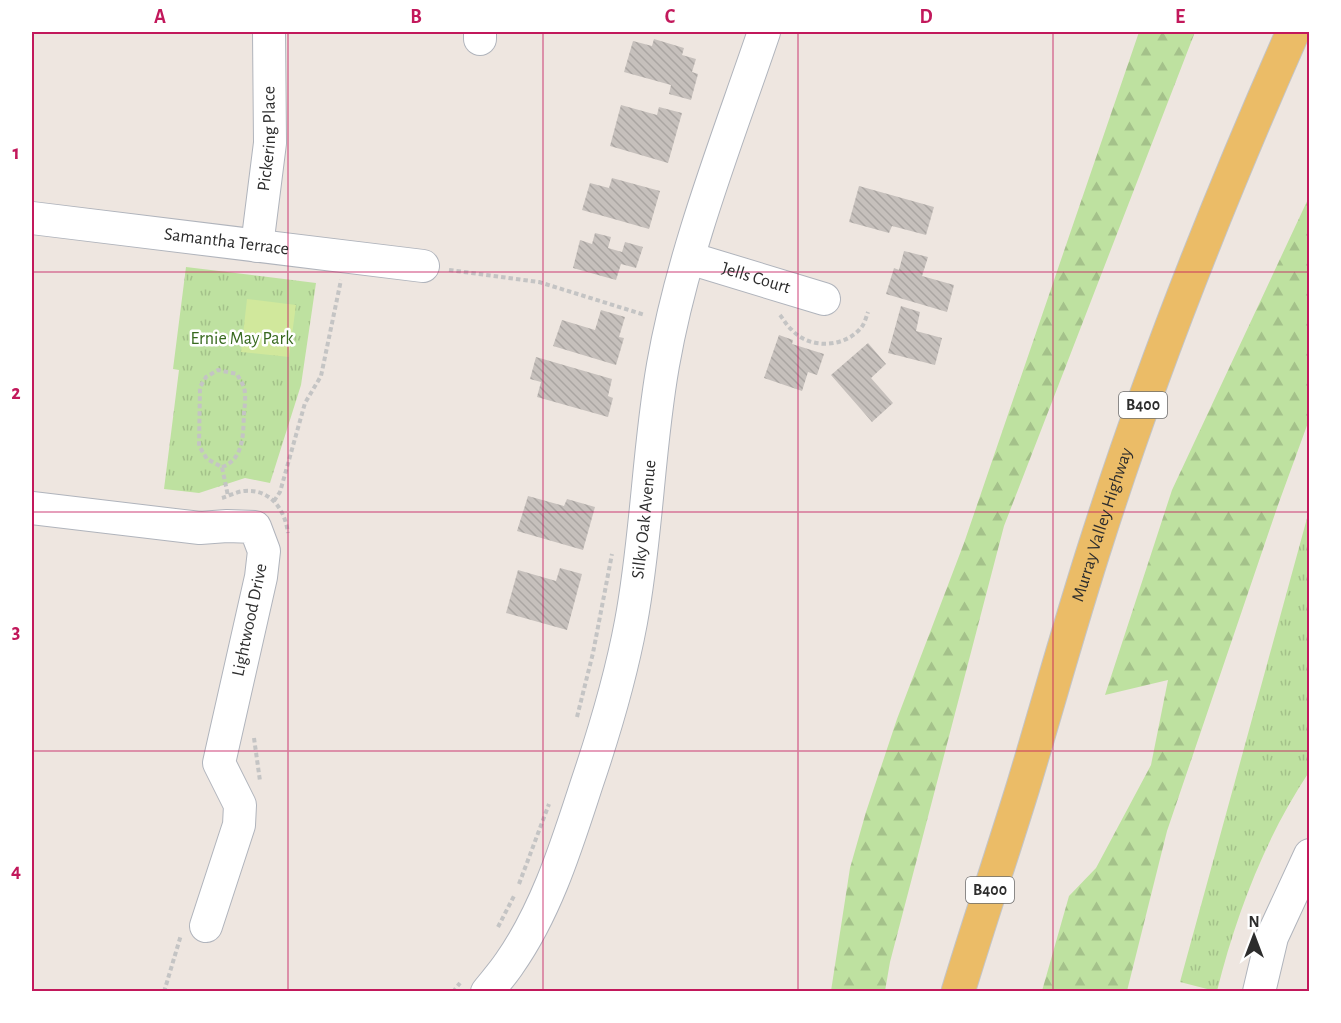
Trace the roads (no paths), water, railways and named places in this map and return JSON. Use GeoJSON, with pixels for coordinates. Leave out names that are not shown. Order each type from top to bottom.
{"type":"FeatureCollection","features":[{"type":"Feature","properties":{"kind":"main road","name":"Murray Valley Highway"},"geometry":{"type":"LineString","coordinates":[[958,992],[1097,538],[1137,423],[1179,305],[1293,32]]}},
{"type":"Feature","properties":{"kind":"main road","name":"Murray Valley Highway"},"geometry":{"type":"LineString","coordinates":[[980,992],[1022,789]]}},
{"type":"Feature","properties":{"kind":"street","name":"Pickering Place"},"geometry":{"type":"LineString","coordinates":[[257,246],[270,143],[269,32]]}},
{"type":"Feature","properties":{"kind":"street","name":"Silky Oak Avenue"},"geometry":{"type":"LineString","coordinates":[[476,985],[515,954],[552,882],[581,801],[617,686],[632,621],[663,366],[661,312],[689,258],[698,220],[765,32]]}},
{"type":"Feature","properties":{"kind":"street","name":"Samantha Terrace"},"geometry":{"type":"LineString","coordinates":[[32,218],[423,266]]}},
{"type":"Feature","properties":{"kind":"street","name":"Jells Court"},"geometry":{"type":"LineString","coordinates":[[689,258],[824,299]]}},
{"type":"Feature","properties":{"kind":"street","name":"Lightwood Drive"},"geometry":{"type":"LineString","coordinates":[[32,508],[200,528],[255,527],[264,551],[261,577],[219,764],[240,805],[238,825],[206,926]]}},
{"type":"Feature","properties":{"kind":"street"},"geometry":{"type":"LineString","coordinates":[[1258,992],[1272,936],[1310,855]]}},
{"type":"Feature","properties":{"kind":"park label","name":"Ernie May Park"},"geometry":{"type":"Point","coordinates":[242,339]}}]}
